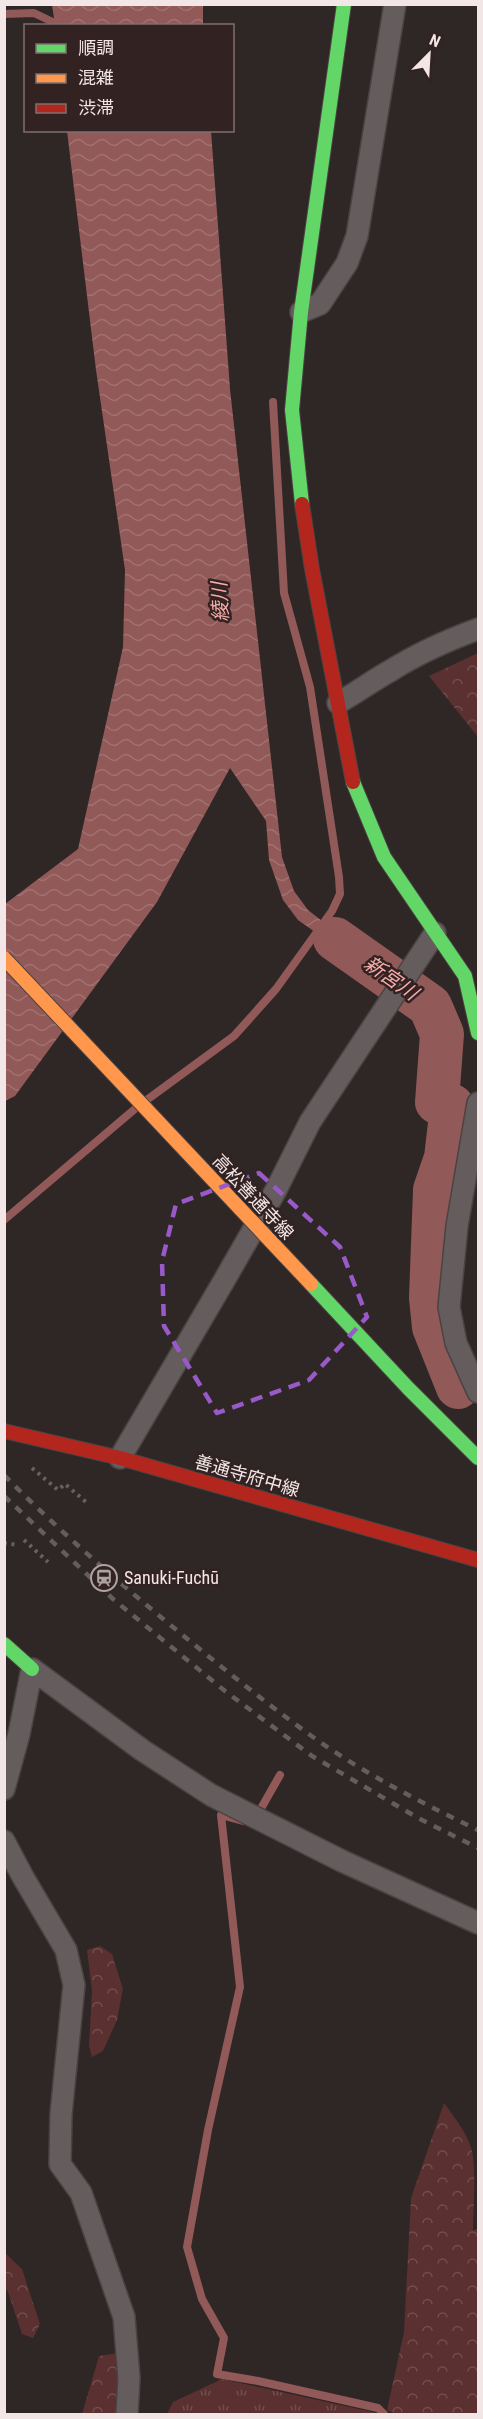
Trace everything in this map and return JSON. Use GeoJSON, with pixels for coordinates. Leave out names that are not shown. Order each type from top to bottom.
{"type":"FeatureCollection","features":[{"type":"Feature","properties":{"kind":"main road"},"geometry":{"type":"LineString","coordinates":[[344,4],[302,312],[292,410],[300,494],[312,569],[355,790],[384,856],[465,976],[478,1033]]}},
{"type":"Feature","properties":{"kind":"main road","name":"高松善通寺線"},"geometry":{"type":"LineString","coordinates":[[4,958],[408,1388],[478,1458]]}},
{"type":"Feature","properties":{"kind":"main road","name":"善通寺府中線"},"geometry":{"type":"LineString","coordinates":[[4,1431],[120,1458],[478,1560]]}},
{"type":"Feature","properties":{"kind":"main road"},"geometry":{"type":"LineString","coordinates":[[4,1644],[32,1669]]}},
{"type":"Feature","properties":{"kind":"street"},"geometry":{"type":"LineString","coordinates":[[302,312],[320,304],[346,263],[357,236],[395,4]]}},
{"type":"Feature","properties":{"kind":"street"},"geometry":{"type":"LineString","coordinates":[[338,703],[449,639],[478,629]]}},
{"type":"Feature","properties":{"kind":"street"},"geometry":{"type":"LineString","coordinates":[[120,1458],[276,1190],[310,1122],[435,933]]}},
{"type":"Feature","properties":{"kind":"street"},"geometry":{"type":"LineString","coordinates":[[478,1103],[451,1268],[449,1307],[456,1343],[478,1392]]}},
{"type":"Feature","properties":{"kind":"street"},"geometry":{"type":"LineString","coordinates":[[4,1789],[19,1734],[32,1669],[142,1750],[211,1795],[342,1862],[478,1923]]}},
{"type":"Feature","properties":{"kind":"street"},"geometry":{"type":"LineString","coordinates":[[4,1841],[66,1950],[74,1985],[61,2114],[60,2164],[81,2193],[124,2317],[129,2378],[128,2415]]}},
{"type":"Feature","properties":{"kind":"path"},"geometry":{"type":"LineString","coordinates":[[25,1462],[58,1490],[65,1484],[86,1502]]}},
{"type":"Feature","properties":{"kind":"path"},"geometry":{"type":"LineString","coordinates":[[24,1540],[48,1562]]}},
{"type":"Feature","properties":{"kind":"path"},"geometry":{"type":"LineString","coordinates":[[4,1543],[18,1545]]}},
{"type":"Feature","properties":{"kind":"highlighted area"},"geometry":{"type":"Polygon","coordinates":[[[259,1173],[340,1247],[367,1317],[309,1380],[217,1413],[164,1326],[162,1261],[176,1204],[259,1173]]]}},
{"type":"Feature","properties":{"kind":"green space"},"geometry":{"type":"Polygon","coordinates":[[[478,653],[478,737],[429,676],[478,653]]]}},
{"type":"Feature","properties":{"kind":"green space"},"geometry":{"type":"Polygon","coordinates":[[[100,1946],[112,1954],[123,1989],[117,2020],[103,2051],[92,2057],[89,2046],[92,1991],[87,1950],[100,1946]]]}},
{"type":"Feature","properties":{"kind":"green space"},"geometry":{"type":"Polygon","coordinates":[[[444,2103],[467,2137],[472,2150],[473,2231],[478,2228],[478,2414],[395,2414],[387,2410],[404,2332],[411,2198],[444,2103]]]}},
{"type":"Feature","properties":{"kind":"green space"},"geometry":{"type":"Polygon","coordinates":[[[4,2252],[22,2269],[40,2324],[33,2338],[22,2334],[5,2288],[4,2252]]]}},
{"type":"Feature","properties":{"kind":"green space"},"geometry":{"type":"Polygon","coordinates":[[[118,2353],[116,2414],[82,2414],[99,2356],[118,2353]]]}},
{"type":"Feature","properties":{"kind":"green space"},"geometry":{"type":"Polygon","coordinates":[[[222,2379],[378,2414],[167,2414],[173,2402],[222,2379]]]}},
{"type":"Feature","properties":{"kind":"water"},"geometry":{"type":"Polygon","coordinates":[[[52,5],[203,5],[203,24],[55,24],[52,5]]]}},
{"type":"Feature","properties":{"kind":"water","name":"綾川"},"geometry":{"type":"Polygon","coordinates":[[[67,132],[211,132],[230,389],[282,857],[294,891],[308,910],[386,971],[380,978],[298,920],[283,900],[269,860],[266,821],[230,768],[157,902],[15,1096],[5,1101],[5,904],[78,849],[123,647],[125,570],[96,370],[67,132]]]}},
{"type":"Feature","properties":{"kind":"waterway"},"geometry":{"type":"LineString","coordinates":[[4,14],[34,13],[57,24]]}},
{"type":"Feature","properties":{"kind":"waterway"},"geometry":{"type":"LineString","coordinates":[[148,1099],[234,1036],[276,989],[332,911],[340,894],[310,687],[284,593],[273,402]]}},
{"type":"Feature","properties":{"kind":"waterway","name":"新宮川"},"geometry":{"type":"LineString","coordinates":[[335,939],[430,1006],[442,1034],[437,1102],[452,1106],[446,1158],[435,1190],[431,1298],[434,1327],[458,1387]]}},
{"type":"Feature","properties":{"kind":"waterway"},"geometry":{"type":"LineString","coordinates":[[4,1220],[136,1108]]}},
{"type":"Feature","properties":{"kind":"waterway"},"geometry":{"type":"LineString","coordinates":[[259,1812],[280,1775]]}},
{"type":"Feature","properties":{"kind":"waterway"},"geometry":{"type":"LineString","coordinates":[[243,1821],[221,1815],[240,1987],[208,2130],[187,2247],[202,2299],[224,2338],[217,2374],[378,2408],[384,2414]]}},
{"type":"Feature","properties":{"kind":"railway"},"geometry":{"type":"LineString","coordinates":[[4,1475],[122,1584],[279,1712],[320,1742],[377,1778],[478,1830]]}},
{"type":"Feature","properties":{"kind":"railway"},"geometry":{"type":"LineString","coordinates":[[4,1496],[113,1599],[225,1691],[312,1756],[418,1818],[478,1848]]}},
{"type":"Feature","properties":{"kind":"traffic: fast"},"geometry":{"type":"LineString","coordinates":[[302,504],[292,410],[301,312],[344,4]]}},
{"type":"Feature","properties":{"kind":"traffic: fast"},"geometry":{"type":"LineString","coordinates":[[353,782],[384,857],[465,976],[478,1033]]}},
{"type":"Feature","properties":{"kind":"traffic: fast"},"geometry":{"type":"LineString","coordinates":[[311,1284],[408,1388],[478,1458]]}},
{"type":"Feature","properties":{"kind":"traffic: fast"},"geometry":{"type":"LineString","coordinates":[[4,1644],[32,1669]]}},
{"type":"Feature","properties":{"kind":"traffic: jam"},"geometry":{"type":"LineString","coordinates":[[302,504],[312,569],[353,782]]}},
{"type":"Feature","properties":{"kind":"traffic: jam"},"geometry":{"type":"LineString","coordinates":[[4,1431],[120,1458],[478,1560]]}},
{"type":"Feature","properties":{"kind":"traffic: slow"},"geometry":{"type":"LineString","coordinates":[[4,958],[311,1284]]}},
{"type":"Feature","properties":{"kind":"place","name":"Sanuki-Fuchū"},"geometry":{"type":"Point","coordinates":[104,1578]}}]}
